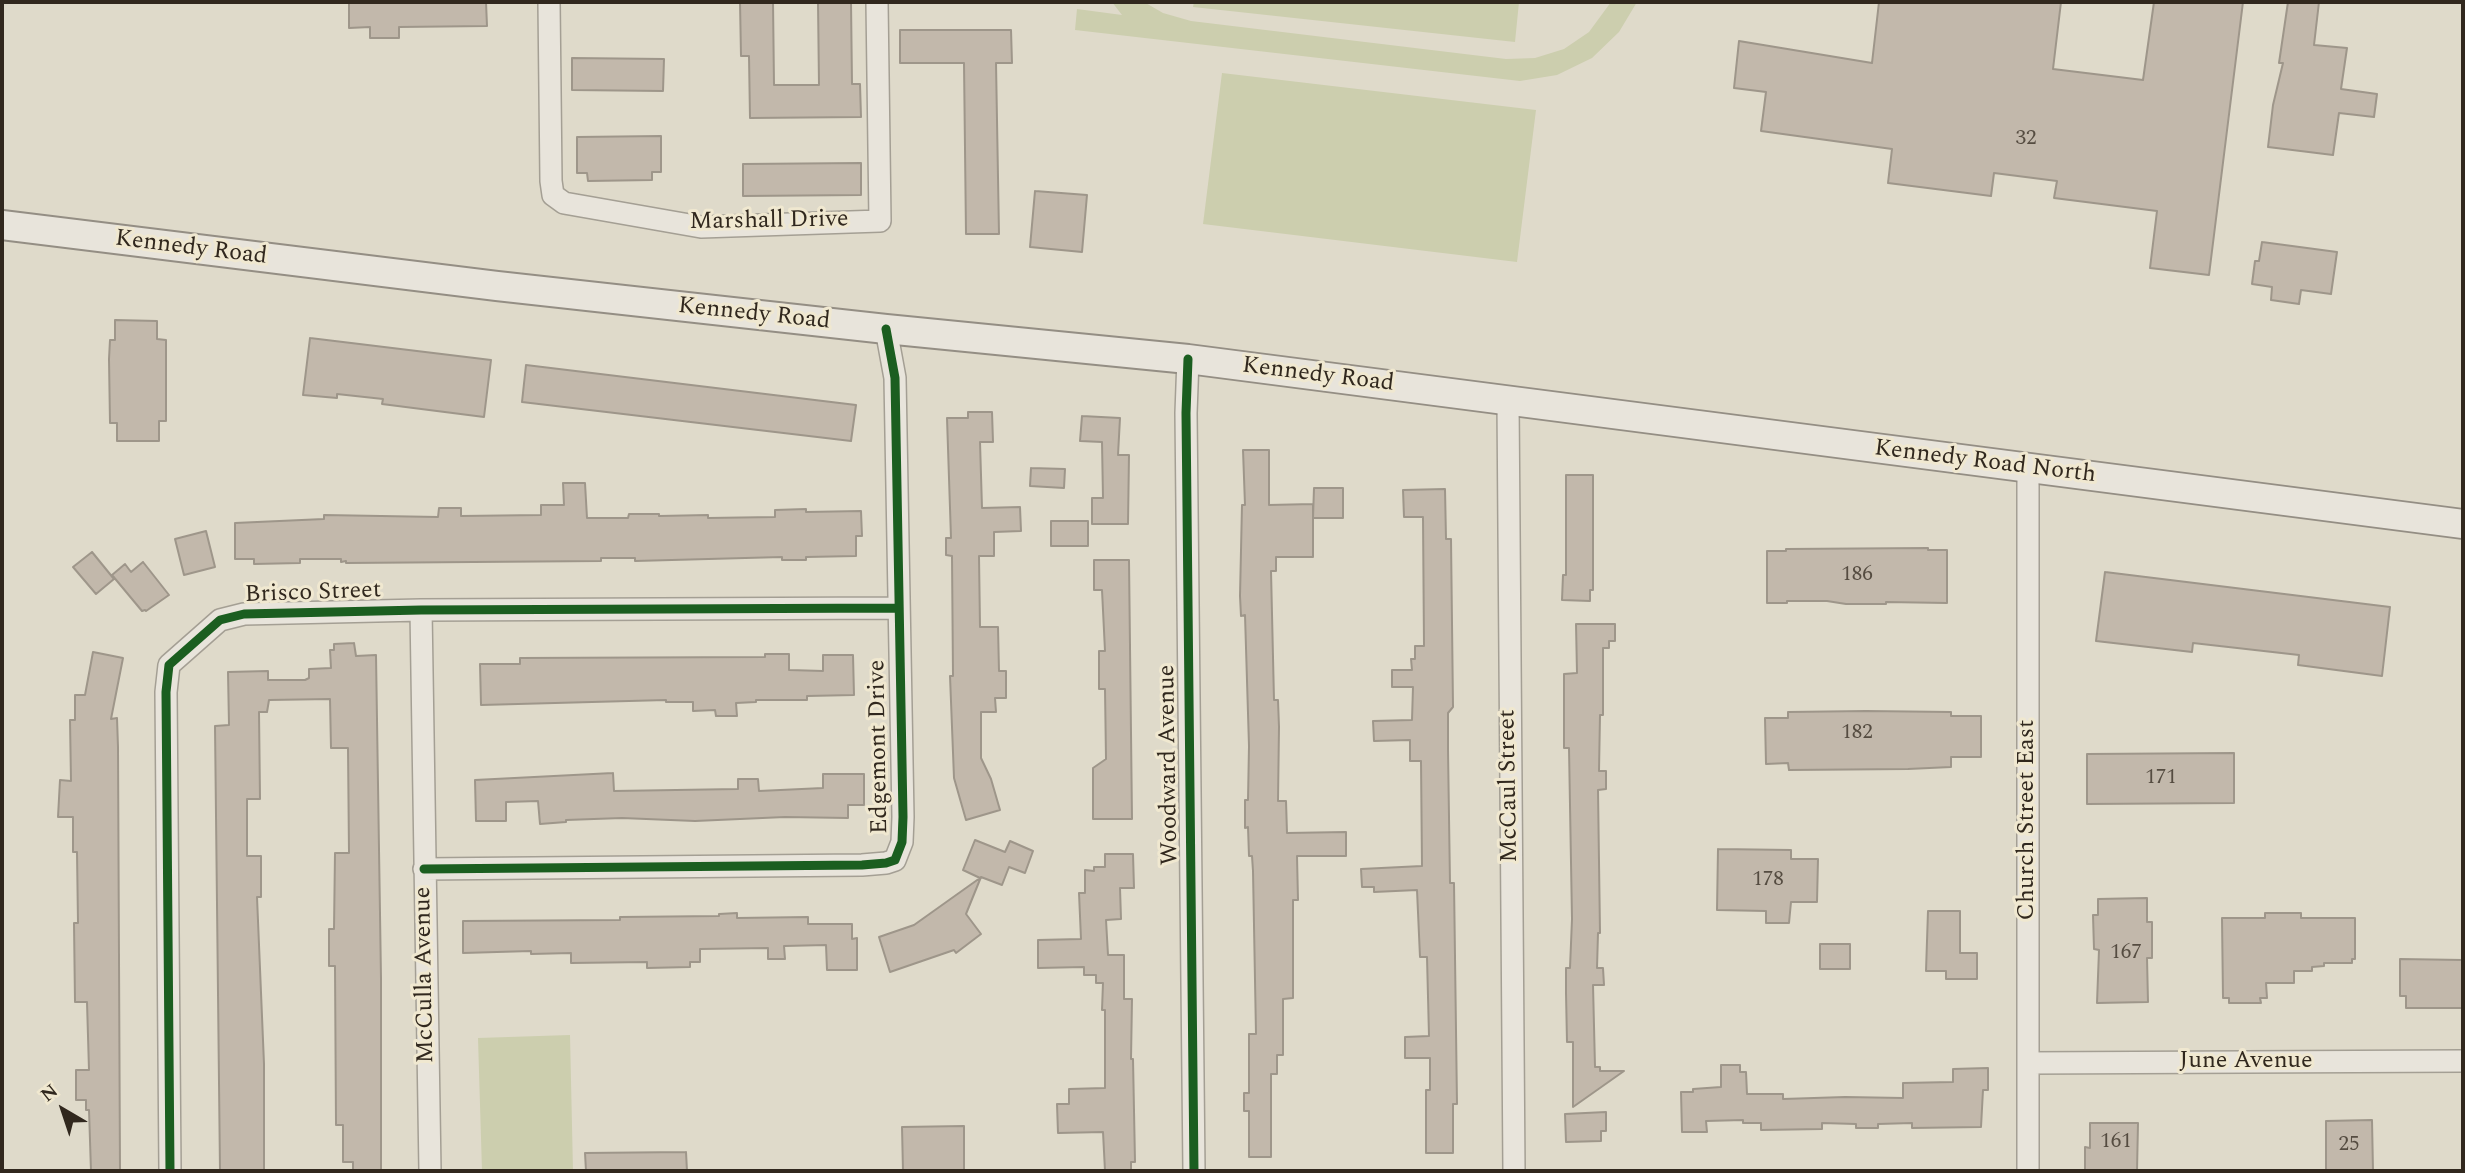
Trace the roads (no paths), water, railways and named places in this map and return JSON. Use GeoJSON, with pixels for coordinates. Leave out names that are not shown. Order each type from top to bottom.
{"type":"FeatureCollection","features":[{"type":"Feature","properties":{"kind":"main road","name":"Kennedy Road"},"geometry":{"type":"LineString","coordinates":[[2,225],[497,286],[1188,359],[1507,401]]}},
{"type":"Feature","properties":{"kind":"main road","name":"Kennedy Road North"},"geometry":{"type":"LineString","coordinates":[[1507,401],[2463,524]]}},
{"type":"Feature","properties":{"kind":"street","name":"Marshall Drive"},"geometry":{"type":"LineString","coordinates":[[549,2],[553,195],[564,203],[701,227],[880,221],[877,2]]}},
{"type":"Feature","properties":{"kind":"street","name":"Edgemont Drive"},"geometry":{"type":"LineString","coordinates":[[424,869],[862,865],[895,860],[902,842],[902,817],[895,378],[886,329]]}},
{"type":"Feature","properties":{"kind":"street","name":"Woodward Avenue"},"geometry":{"type":"LineString","coordinates":[[1188,359],[1186,413],[1194,1171]]}},
{"type":"Feature","properties":{"kind":"street","name":"McCaul Street"},"geometry":{"type":"LineString","coordinates":[[1507,401],[1514,1171]]}},
{"type":"Feature","properties":{"kind":"street","name":"Church Street East"},"geometry":{"type":"LineString","coordinates":[[2028,469],[2028,1171]]}},
{"type":"Feature","properties":{"kind":"street","name":"Brisco Street"},"geometry":{"type":"LineString","coordinates":[[170,1171],[166,692],[169,665],[220,620],[244,614],[421,610],[898,608]]}},
{"type":"Feature","properties":{"kind":"street","name":"McCulla Avenue"},"geometry":{"type":"LineString","coordinates":[[421,610],[430,1171]]}},
{"type":"Feature","properties":{"kind":"street","name":"June Avenue"},"geometry":{"type":"LineString","coordinates":[[2028,1063],[2463,1060]]}}]}
